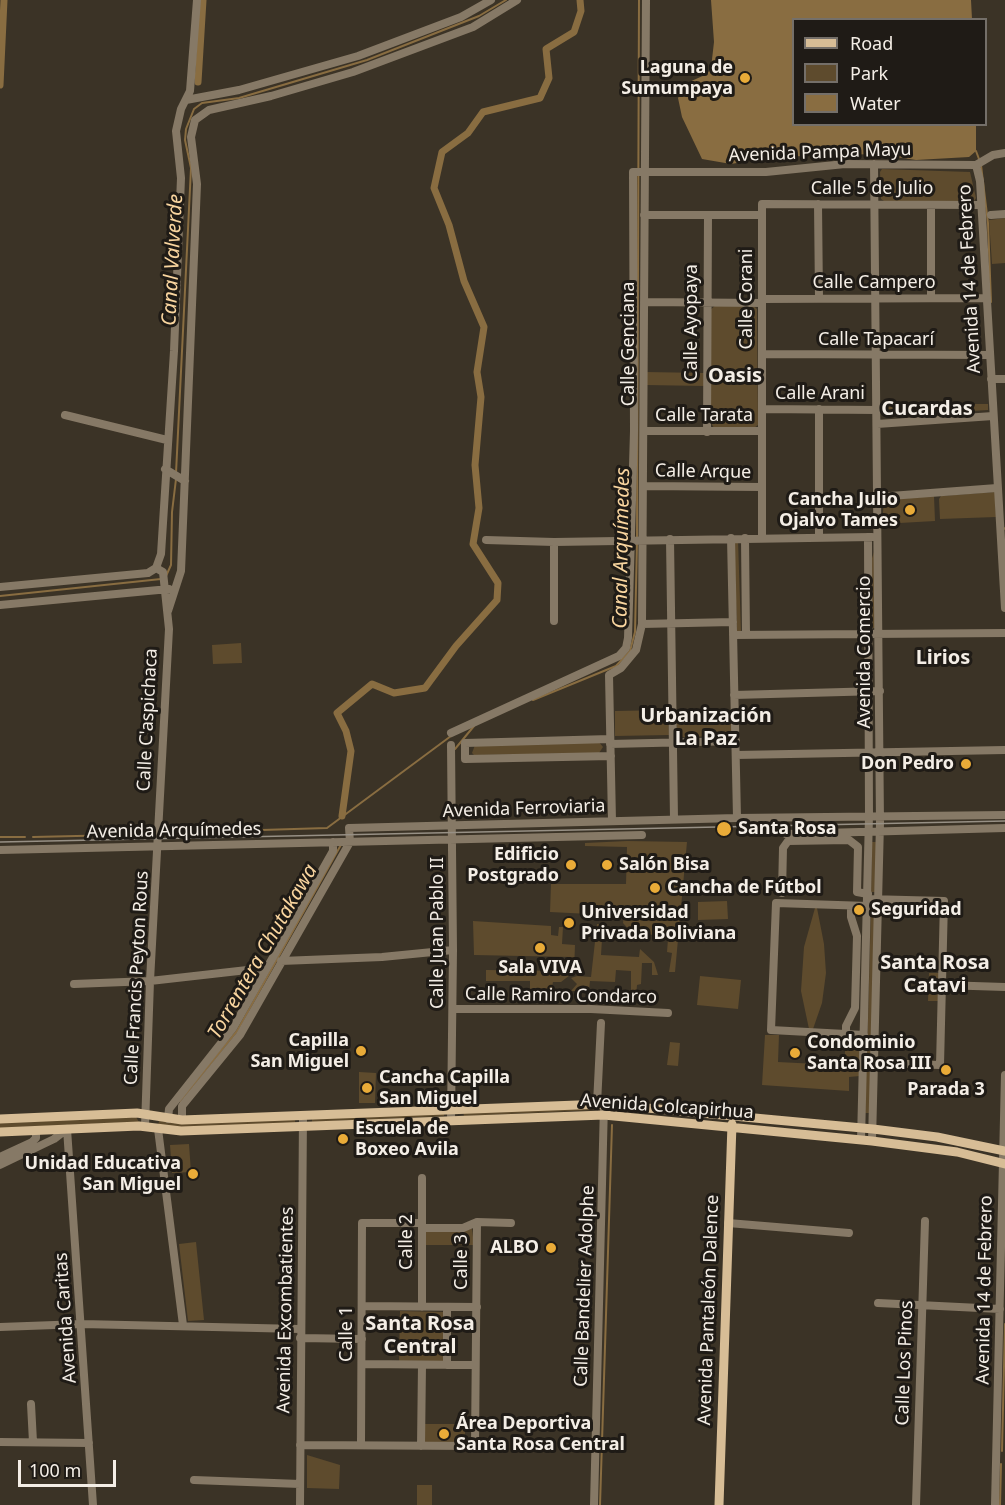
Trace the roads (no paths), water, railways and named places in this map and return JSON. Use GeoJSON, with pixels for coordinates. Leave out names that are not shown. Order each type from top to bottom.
{"type":"FeatureCollection","features":[{"type":"Feature","properties":{"kind":"main road","name":"Avenida Colcapirhua"},"geometry":{"type":"LineString","coordinates":[[0,1119],[145,1114],[182,1120],[601,1104],[873,1129]]}},
{"type":"Feature","properties":{"kind":"main road","name":"Avenida Colcapirhua"},"geometry":{"type":"LineString","coordinates":[[0,1132],[145,1126],[183,1131],[604,1115],[872,1141],[957,1152],[1004,1164]]}},
{"type":"Feature","properties":{"kind":"main road","name":"Avenida Pantaleón Dalence"},"geometry":{"type":"LineString","coordinates":[[719,1505],[732,1116]]}},
{"type":"Feature","properties":{"kind":"main road"},"geometry":{"type":"LineString","coordinates":[[873,1129],[946,1138],[1004,1151]]}},
{"type":"Feature","properties":{"kind":"street"},"geometry":{"type":"LineString","coordinates":[[0,587],[160,570],[169,471],[167,440],[182,178],[176,131],[178,116],[186,100],[192,74],[197,0]]}},
{"type":"Feature","properties":{"kind":"street"},"geometry":{"type":"LineString","coordinates":[[186,100],[239,90],[358,56],[461,17],[491,0]]}},
{"type":"Feature","properties":{"kind":"street","name":"Calle C'aspichaca"},"geometry":{"type":"LineString","coordinates":[[168,611],[181,571],[182,480],[197,184],[191,137],[195,120],[201,113],[353,72],[473,27],[517,0]]}},
{"type":"Feature","properties":{"kind":"street","name":"Calle Genciana"},"geometry":{"type":"LineString","coordinates":[[610,742],[609,675],[621,668],[636,650],[642,624],[638,539],[640,171],[646,0]]}},
{"type":"Feature","properties":{"kind":"street","name":"Avenida Pampa Mayu"},"geometry":{"type":"LineString","coordinates":[[640,171],[766,172],[845,164],[976,165],[993,154],[1005,153]]}},
{"type":"Feature","properties":{"kind":"street","name":"Avenida Comercio"},"geometry":{"type":"LineString","coordinates":[[861,1140],[869,831],[867,632],[872,537],[877,497],[874,164]]}},
{"type":"Feature","properties":{"kind":"street","name":"Avenida 14 de Febrero"},"geometry":{"type":"LineString","coordinates":[[976,165],[980,181],[990,354],[997,379],[993,416],[1005,608]]}},
{"type":"Feature","properties":{"kind":"street","name":"Calle Genciana"},"geometry":{"type":"LineString","coordinates":[[451,733],[619,656],[628,638],[644,486],[644,215],[640,171]]}},
{"type":"Feature","properties":{"kind":"street","name":"Calle 5 de Julio"},"geometry":{"type":"LineString","coordinates":[[762,204],[981,205]]}},
{"type":"Feature","properties":{"kind":"street","name":"Calle Corani"},"geometry":{"type":"LineString","coordinates":[[762,204],[762,538]]}},
{"type":"Feature","properties":{"kind":"street"},"geometry":{"type":"LineString","coordinates":[[818,204],[819,298]]}},
{"type":"Feature","properties":{"kind":"street"},"geometry":{"type":"LineString","coordinates":[[931,205],[932,298]]}},
{"type":"Feature","properties":{"kind":"street"},"geometry":{"type":"LineString","coordinates":[[991,215],[1005,214]]}},
{"type":"Feature","properties":{"kind":"street"},"geometry":{"type":"LineString","coordinates":[[644,215],[762,215]]}},
{"type":"Feature","properties":{"kind":"street","name":"Calle Ayopaya"},"geometry":{"type":"LineString","coordinates":[[707,432],[708,215]]}},
{"type":"Feature","properties":{"kind":"street","name":"Calle Campero"},"geometry":{"type":"LineString","coordinates":[[644,302],[707,303],[819,298],[987,298]]}},
{"type":"Feature","properties":{"kind":"street","name":"Calle Tapacarí"},"geometry":{"type":"LineString","coordinates":[[762,354],[990,354]]}},
{"type":"Feature","properties":{"kind":"street","name":"Calle Arani"},"geometry":{"type":"LineString","coordinates":[[762,409],[877,410]]}},
{"type":"Feature","properties":{"kind":"street"},"geometry":{"type":"LineString","coordinates":[[819,409],[819,538]]}},
{"type":"Feature","properties":{"kind":"street"},"geometry":{"type":"LineString","coordinates":[[65,415],[167,440]]}},
{"type":"Feature","properties":{"kind":"street","name":"Calle Arani"},"geometry":{"type":"LineString","coordinates":[[877,424],[993,416]]}},
{"type":"Feature","properties":{"kind":"street","name":"Calle Tarata"},"geometry":{"type":"LineString","coordinates":[[645,431],[762,431]]}},
{"type":"Feature","properties":{"kind":"street"},"geometry":{"type":"LineString","coordinates":[[169,471],[182,480]]}},
{"type":"Feature","properties":{"kind":"street","name":"Calle Arque"},"geometry":{"type":"LineString","coordinates":[[644,486],[762,487]]}},
{"type":"Feature","properties":{"kind":"street"},"geometry":{"type":"LineString","coordinates":[[877,497],[997,488]]}},
{"type":"Feature","properties":{"kind":"street"},"geometry":{"type":"LineString","coordinates":[[486,540],[554,542],[872,537]]}},
{"type":"Feature","properties":{"kind":"street","name":"Avenida Comercio"},"geometry":{"type":"LineString","coordinates":[[872,537],[880,547],[880,832],[872,1141]]}},
{"type":"Feature","properties":{"kind":"street"},"geometry":{"type":"LineString","coordinates":[[731,538],[737,818]]}},
{"type":"Feature","properties":{"kind":"street"},"geometry":{"type":"LineString","coordinates":[[745,538],[746,635]]}},
{"type":"Feature","properties":{"kind":"street"},"geometry":{"type":"LineString","coordinates":[[670,539],[674,819]]}},
{"type":"Feature","properties":{"kind":"street"},"geometry":{"type":"LineString","coordinates":[[554,542],[554,621]]}},
{"type":"Feature","properties":{"kind":"street","name":"Calle C'aspichaca"},"geometry":{"type":"LineString","coordinates":[[158,831],[168,611],[165,586],[160,570]]}},
{"type":"Feature","properties":{"kind":"street"},"geometry":{"type":"LineString","coordinates":[[0,605],[165,586],[176,588]]}},
{"type":"Feature","properties":{"kind":"street"},"geometry":{"type":"LineString","coordinates":[[642,624],[733,622]]}},
{"type":"Feature","properties":{"kind":"street"},"geometry":{"type":"LineString","coordinates":[[733,635],[867,632],[880,635],[1005,633]]}},
{"type":"Feature","properties":{"kind":"street"},"geometry":{"type":"LineString","coordinates":[[734,695],[880,691]]}},
{"type":"Feature","properties":{"kind":"street"},"geometry":{"type":"LineString","coordinates":[[610,756],[465,759],[465,743],[736,741]]}},
{"type":"Feature","properties":{"kind":"street"},"geometry":{"type":"LineString","coordinates":[[610,742],[612,821]]}},
{"type":"Feature","properties":{"kind":"street","name":"Calle Juan Pablo II"},"geometry":{"type":"LineString","coordinates":[[451,745],[453,950],[451,1120]]}},
{"type":"Feature","properties":{"kind":"street"},"geometry":{"type":"LineString","coordinates":[[736,756],[1005,750]]}},
{"type":"Feature","properties":{"kind":"street","name":"Avenida Ferroviaria"},"geometry":{"type":"LineString","coordinates":[[642,835],[350,842],[349,828],[452,827],[674,819],[1005,815]]}},
{"type":"Feature","properties":{"kind":"street"},"geometry":{"type":"LineString","coordinates":[[786,834],[1005,828]]}},
{"type":"Feature","properties":{"kind":"street","name":"Calle Francis Peyton Rous"},"geometry":{"type":"LineString","coordinates":[[145,1126],[158,831]]}},
{"type":"Feature","properties":{"kind":"street"},"geometry":{"type":"LineString","coordinates":[[782,893],[783,848],[788,841],[849,840],[858,847],[857,892],[868,900]]}},
{"type":"Feature","properties":{"kind":"street"},"geometry":{"type":"LineString","coordinates":[[168,1119],[169,1109],[233,1028],[333,851],[333,842]]}},
{"type":"Feature","properties":{"kind":"street"},"geometry":{"type":"LineString","coordinates":[[182,1120],[182,1106],[240,1035],[350,842]]}},
{"type":"Feature","properties":{"kind":"street","name":"Avenida Arquímedes"},"geometry":{"type":"LineString","coordinates":[[0,850],[350,842]]}},
{"type":"Feature","properties":{"kind":"street"},"geometry":{"type":"LineString","coordinates":[[864,1035],[771,1030],[776,903],[851,906],[868,900],[944,901],[940,1065],[864,1062]]}},
{"type":"Feature","properties":{"kind":"street"},"geometry":{"type":"LineString","coordinates":[[846,1034],[846,1026],[855,1008],[857,936],[851,917],[851,906]]}},
{"type":"Feature","properties":{"kind":"street"},"geometry":{"type":"LineString","coordinates":[[281,961],[382,957],[453,950]]}},
{"type":"Feature","properties":{"kind":"street"},"geometry":{"type":"LineString","coordinates":[[74,984],[150,981],[265,968]]}},
{"type":"Feature","properties":{"kind":"street"},"geometry":{"type":"LineString","coordinates":[[942,985],[1005,987]]}},
{"type":"Feature","properties":{"kind":"street","name":"Calle Ramiro Condarco"},"geometry":{"type":"LineString","coordinates":[[453,1009],[591,1009],[668,1013]]}},
{"type":"Feature","properties":{"kind":"street","name":"Calle Bandelier Adolphe"},"geometry":{"type":"LineString","coordinates":[[594,1505],[604,1115],[601,1104],[602,1023]]}},
{"type":"Feature","properties":{"kind":"street","name":"Avenida 14 de Febrero"},"geometry":{"type":"LineString","coordinates":[[995,1505],[1001,1459],[1000,1309],[1003,1268],[1005,1075]]}},
{"type":"Feature","properties":{"kind":"street","name":"Avenida Excombatientes"},"geometry":{"type":"LineString","coordinates":[[300,1505],[303,1115]]}},
{"type":"Feature","properties":{"kind":"street"},"geometry":{"type":"LineString","coordinates":[[0,1166],[54,1139],[67,1129]]}},
{"type":"Feature","properties":{"kind":"street","name":"Avenida Caritas"},"geometry":{"type":"LineString","coordinates":[[67,1129],[93,1505]]}},
{"type":"Feature","properties":{"kind":"street"},"geometry":{"type":"LineString","coordinates":[[159,1129],[183,1325]]}},
{"type":"Feature","properties":{"kind":"street"},"geometry":{"type":"LineString","coordinates":[[0,1157],[32,1142],[36,1138],[36,1131]]}},
{"type":"Feature","properties":{"kind":"street","name":"Calle 2"},"geometry":{"type":"LineString","coordinates":[[422,1178],[422,1306]]}},
{"type":"Feature","properties":{"kind":"street","name":"Calle Los Pinos"},"geometry":{"type":"LineString","coordinates":[[916,1505],[925,1221]]}},
{"type":"Feature","properties":{"kind":"street"},"geometry":{"type":"LineString","coordinates":[[422,1225],[463,1228],[477,1222],[511,1223]]}},
{"type":"Feature","properties":{"kind":"street","name":"Calle 3"},"geometry":{"type":"LineString","coordinates":[[421,1446],[475,1446],[477,1222]]}},
{"type":"Feature","properties":{"kind":"street","name":"Calle 1"},"geometry":{"type":"LineString","coordinates":[[361,1445],[362,1223],[422,1225]]}},
{"type":"Feature","properties":{"kind":"street"},"geometry":{"type":"LineString","coordinates":[[728,1223],[849,1233]]}},
{"type":"Feature","properties":{"kind":"street"},"geometry":{"type":"LineString","coordinates":[[878,1303],[1000,1309]]}},
{"type":"Feature","properties":{"kind":"street"},"geometry":{"type":"LineString","coordinates":[[362,1306],[477,1308]]}},
{"type":"Feature","properties":{"kind":"street"},"geometry":{"type":"LineString","coordinates":[[447,1307],[447,1365]]}},
{"type":"Feature","properties":{"kind":"street"},"geometry":{"type":"LineString","coordinates":[[0,1327],[82,1324],[300,1329]]}},
{"type":"Feature","properties":{"kind":"street"},"geometry":{"type":"LineString","coordinates":[[300,1338],[362,1339]]}},
{"type":"Feature","properties":{"kind":"street"},"geometry":{"type":"LineString","coordinates":[[362,1364],[475,1365]]}},
{"type":"Feature","properties":{"kind":"street"},"geometry":{"type":"LineString","coordinates":[[300,1444],[421,1446],[422,1365]]}},
{"type":"Feature","properties":{"kind":"street"},"geometry":{"type":"LineString","coordinates":[[31,1404],[33,1442]]}},
{"type":"Feature","properties":{"kind":"street"},"geometry":{"type":"LineString","coordinates":[[0,1442],[89,1443]]}},
{"type":"Feature","properties":{"kind":"street"},"geometry":{"type":"LineString","coordinates":[[194,1480],[300,1484]]}},
{"type":"Feature","properties":{"kind":"water","name":"Laguna de Sumumpaya"},"geometry":{"type":"Polygon","coordinates":[[[711,0],[971,0],[972,18],[792,18],[792,126],[976,126],[976,151],[969,157],[916,160],[875,154],[771,157],[731,164],[702,159],[682,117],[678,98],[687,83],[707,74],[711,68],[714,42],[711,0]]]}},
{"type":"Feature","properties":{"kind":"waterway"},"geometry":{"type":"LineString","coordinates":[[0,85],[4,0]]}},
{"type":"Feature","properties":{"kind":"waterway"},"geometry":{"type":"LineString","coordinates":[[198,82],[203,0]]}},
{"type":"Feature","properties":{"kind":"waterway","name":"Canal Valverde"},"geometry":{"type":"LineString","coordinates":[[176,473],[191,168],[185,140],[186,129],[194,109],[202,103],[239,98],[367,60],[479,16],[506,0]]}},
{"type":"Feature","properties":{"kind":"waterway"},"geometry":{"type":"LineString","coordinates":[[342,816],[351,751],[346,731],[337,713],[372,684],[394,693],[425,688],[456,646],[497,600],[498,583],[473,544],[479,508],[475,465],[481,397],[477,372],[484,327],[464,281],[449,225],[434,188],[442,152],[468,133],[483,112],[540,98],[549,78],[546,49],[574,32],[581,11],[580,0]]}},
{"type":"Feature","properties":{"kind":"waterway","name":"Canal Arquímedes"},"geometry":{"type":"LineString","coordinates":[[637,537],[639,0]]}},
{"type":"Feature","properties":{"kind":"waterway"},"geometry":{"type":"LineString","coordinates":[[976,151],[979,159]]}},
{"type":"Feature","properties":{"kind":"waterway"},"geometry":{"type":"LineString","coordinates":[[981,165],[988,223],[991,302]]}},
{"type":"Feature","properties":{"kind":"waterway","name":"Canal Valverde"},"geometry":{"type":"LineString","coordinates":[[166,576],[171,565],[172,512],[176,479]]}},
{"type":"Feature","properties":{"kind":"waterway","name":"Canal Arquímedes"},"geometry":{"type":"LineString","coordinates":[[533,700],[616,666],[630,651],[635,632],[637,543]]}},
{"type":"Feature","properties":{"kind":"waterway","name":"Canal Valverde"},"geometry":{"type":"LineString","coordinates":[[0,596],[161,579]]}},
{"type":"Feature","properties":{"kind":"waterway"},"geometry":{"type":"LineString","coordinates":[[455,749],[474,726]]}},
{"type":"Feature","properties":{"kind":"waterway","name":"Canal Arquímedes"},"geometry":{"type":"LineString","coordinates":[[163,833],[327,828],[451,736]]}},
{"type":"Feature","properties":{"kind":"waterway","name":"Canal Arquímedes"},"geometry":{"type":"LineString","coordinates":[[128,835],[154,834]]}},
{"type":"Feature","properties":{"kind":"waterway","name":"Canal Arquímedes"},"geometry":{"type":"LineString","coordinates":[[33,837],[120,835]]}},
{"type":"Feature","properties":{"kind":"waterway","name":"Canal Arquímedes"},"geometry":{"type":"LineString","coordinates":[[0,837],[25,837]]}},
{"type":"Feature","properties":{"kind":"waterway","name":"Torrentera Chutakawa"},"geometry":{"type":"LineString","coordinates":[[180,1101],[237,1031],[342,843]]}},
{"type":"Feature","properties":{"kind":"waterway"},"geometry":{"type":"LineString","coordinates":[[600,1505],[612,1125]]}},
{"type":"Feature","properties":{"kind":"waterway"},"geometry":{"type":"LineString","coordinates":[[1002,1451],[1005,1324]]}},
{"type":"Feature","properties":{"kind":"waterway"},"geometry":{"type":"LineString","coordinates":[[1000,1505],[1001,1464]]}},
{"type":"Feature","properties":{"kind":"tram line"},"geometry":{"type":"LineString","coordinates":[[0,842],[1005,821]]}},
{"type":"Feature","properties":{"kind":"place","name":"Laguna de Sumumpaya"},"geometry":{"type":"Point","coordinates":[745,78]}},
{"type":"Feature","properties":{"kind":"place","name":"Cancha Julio Ojalvo Tames"},"geometry":{"type":"Point","coordinates":[910,510]}},
{"type":"Feature","properties":{"kind":"place","name":"Don Pedro"},"geometry":{"type":"Point","coordinates":[966,764]}},
{"type":"Feature","properties":{"kind":"place","name":"Santa Rosa"},"geometry":{"type":"Point","coordinates":[724,829]}},
{"type":"Feature","properties":{"kind":"place","name":"Edificio Postgrado"},"geometry":{"type":"Point","coordinates":[571,865]}},
{"type":"Feature","properties":{"kind":"place","name":"Salón Bisa"},"geometry":{"type":"Point","coordinates":[607,865]}},
{"type":"Feature","properties":{"kind":"place","name":"Cancha de Fútbol"},"geometry":{"type":"Point","coordinates":[655,888]}},
{"type":"Feature","properties":{"kind":"place","name":"Seguridad"},"geometry":{"type":"Point","coordinates":[859,910]}},
{"type":"Feature","properties":{"kind":"place","name":"Universidad Privada Boliviana"},"geometry":{"type":"Point","coordinates":[569,923]}},
{"type":"Feature","properties":{"kind":"place","name":"Sala VIVA"},"geometry":{"type":"Point","coordinates":[540,948]}},
{"type":"Feature","properties":{"kind":"place","name":"Capilla San Miguel"},"geometry":{"type":"Point","coordinates":[361,1051]}},
{"type":"Feature","properties":{"kind":"place","name":"Condominio Santa Rosa III"},"geometry":{"type":"Point","coordinates":[795,1053]}},
{"type":"Feature","properties":{"kind":"place","name":"Parada 3"},"geometry":{"type":"Point","coordinates":[946,1070]}},
{"type":"Feature","properties":{"kind":"place","name":"Cancha Capilla San Miguel"},"geometry":{"type":"Point","coordinates":[367,1088]}},
{"type":"Feature","properties":{"kind":"place","name":"Escuela de Boxeo Avila"},"geometry":{"type":"Point","coordinates":[343,1139]}},
{"type":"Feature","properties":{"kind":"place","name":"Unidad Educativa San Miguel"},"geometry":{"type":"Point","coordinates":[193,1174]}},
{"type":"Feature","properties":{"kind":"place","name":"ALBO"},"geometry":{"type":"Point","coordinates":[551,1248]}},
{"type":"Feature","properties":{"kind":"place","name":"Área Deportiva Santa Rosa Central"},"geometry":{"type":"Point","coordinates":[444,1434]}},
{"type":"Feature","properties":{"kind":"district","name":"Oasis"},"geometry":{"type":"Point","coordinates":[735,376]}},
{"type":"Feature","properties":{"kind":"district","name":"Cucardas"},"geometry":{"type":"Point","coordinates":[927,409]}},
{"type":"Feature","properties":{"kind":"district","name":"Lirios"},"geometry":{"type":"Point","coordinates":[943,658]}},
{"type":"Feature","properties":{"kind":"district","name":"Urbanización La Paz"},"geometry":{"type":"Point","coordinates":[706,728]}},
{"type":"Feature","properties":{"kind":"district","name":"Santa Rosa Catavi"},"geometry":{"type":"Point","coordinates":[935,974]}},
{"type":"Feature","properties":{"kind":"district","name":"Santa Rosa Central"},"geometry":{"type":"Point","coordinates":[420,1336]}}]}
